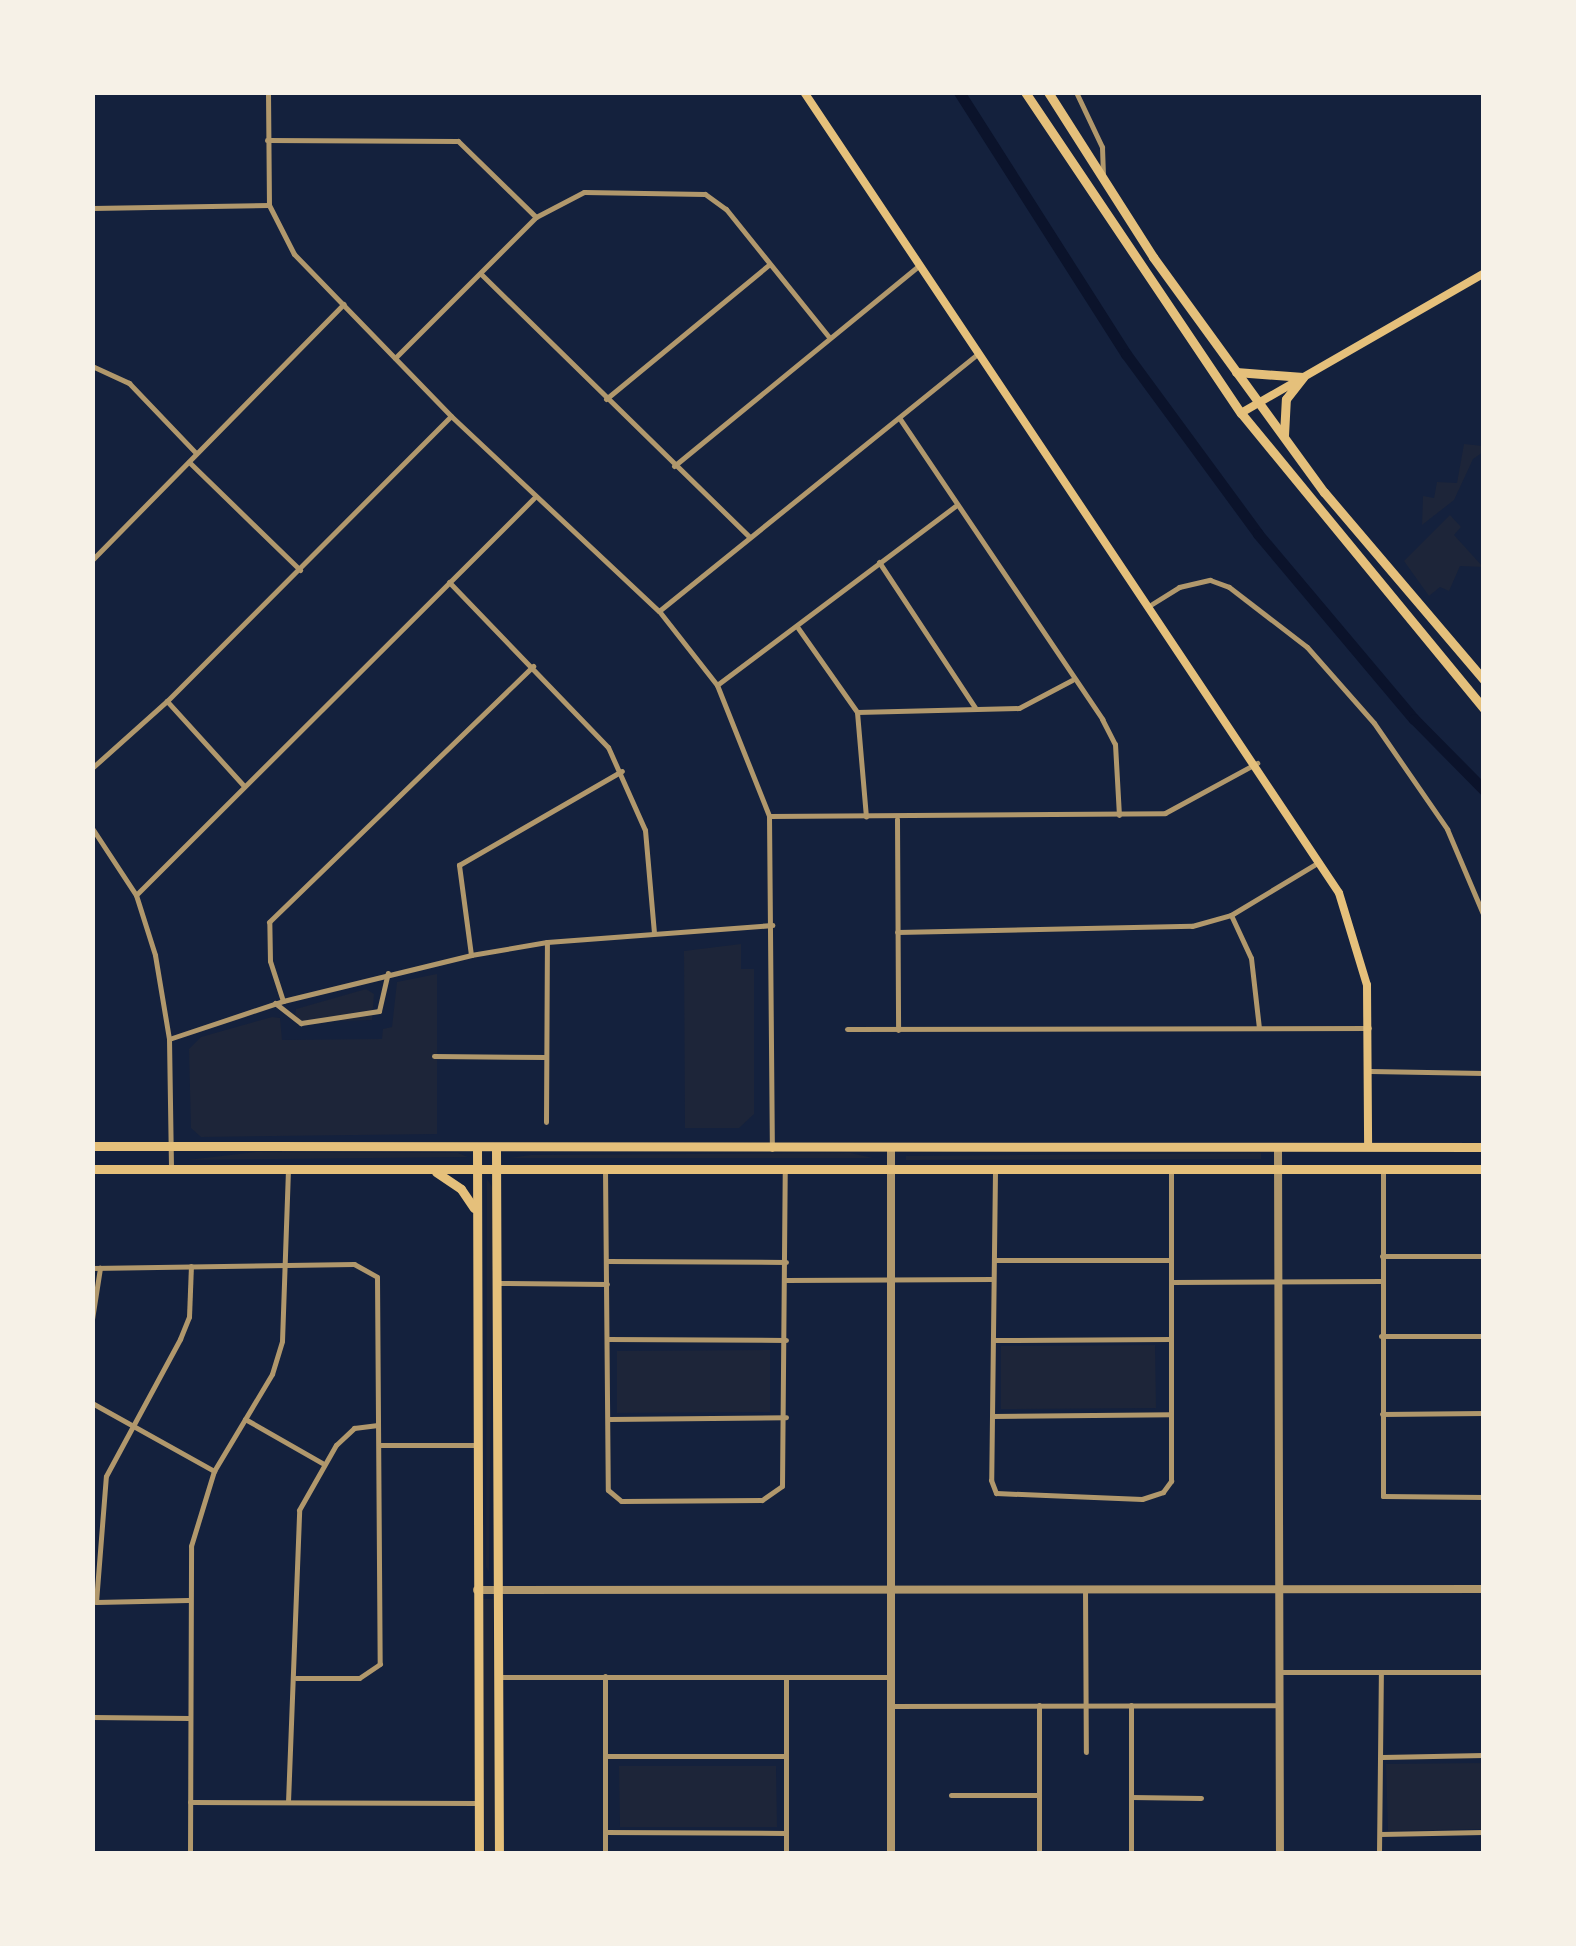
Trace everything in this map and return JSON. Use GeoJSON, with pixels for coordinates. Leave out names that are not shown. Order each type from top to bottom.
{"type":"FeatureCollection","features":[{"type":"Feature","properties":{"kind":"main road"},"geometry":{"type":"LineString","coordinates":[[804,92],[1321,860],[1357,940],[1369,1028],[1368,1148]]}},
{"type":"Feature","properties":{"kind":"main road"},"geometry":{"type":"LineString","coordinates":[[1025,92],[1242,413],[1484,709]]}},
{"type":"Feature","properties":{"kind":"main road"},"geometry":{"type":"LineString","coordinates":[[1048,92],[1102,180],[1235,372],[1381,564],[1484,680]]}},
{"type":"Feature","properties":{"kind":"main road"},"geometry":{"type":"LineString","coordinates":[[1242,413],[1258,400],[1484,273]]}},
{"type":"Feature","properties":{"kind":"main road"},"geometry":{"type":"LineString","coordinates":[[1235,372],[1302,376]]}},
{"type":"Feature","properties":{"kind":"main road"},"geometry":{"type":"LineString","coordinates":[[1284,438],[1286,399],[1302,376]]}},
{"type":"Feature","properties":{"kind":"main road"},"geometry":{"type":"LineString","coordinates":[[92,1146],[1484,1147]]}},
{"type":"Feature","properties":{"kind":"main road"},"geometry":{"type":"LineString","coordinates":[[476,1148],[479,1854]]}},
{"type":"Feature","properties":{"kind":"main road"},"geometry":{"type":"LineString","coordinates":[[496,1149],[498,1854]]}},
{"type":"Feature","properties":{"kind":"main road"},"geometry":{"type":"LineString","coordinates":[[424,1169],[450,1179],[476,1212]]}},
{"type":"Feature","properties":{"kind":"main road"},"geometry":{"type":"LineString","coordinates":[[92,1170],[1484,1169]]}},
{"type":"Feature","properties":{"kind":"street"},"geometry":{"type":"LineString","coordinates":[[268,92],[269,205],[294,254],[451,416],[659,611],[717,684],[769,816],[772,1149]]}},
{"type":"Feature","properties":{"kind":"street"},"geometry":{"type":"LineString","coordinates":[[1076,92],[1102,147],[1102,180]]}},
{"type":"Feature","properties":{"kind":"street"},"geometry":{"type":"LineString","coordinates":[[267,140],[458,141],[536,216]]}},
{"type":"Feature","properties":{"kind":"street"},"geometry":{"type":"LineString","coordinates":[[395,358],[536,216],[584,192],[696,191],[726,210],[828,336]]}},
{"type":"Feature","properties":{"kind":"street"},"geometry":{"type":"LineString","coordinates":[[92,208],[269,205]]}},
{"type":"Feature","properties":{"kind":"street"},"geometry":{"type":"LineString","coordinates":[[606,399],[771,264]]}},
{"type":"Feature","properties":{"kind":"street"},"geometry":{"type":"LineString","coordinates":[[674,466],[920,264]]}},
{"type":"Feature","properties":{"kind":"street"},"geometry":{"type":"LineString","coordinates":[[481,274],[749,536]]}},
{"type":"Feature","properties":{"kind":"street"},"geometry":{"type":"LineString","coordinates":[[92,560],[344,304]]}},
{"type":"Feature","properties":{"kind":"street"},"geometry":{"type":"LineString","coordinates":[[659,611],[980,352]]}},
{"type":"Feature","properties":{"kind":"street"},"geometry":{"type":"LineString","coordinates":[[92,366],[129,384],[197,454]]}},
{"type":"Feature","properties":{"kind":"street"},"geometry":{"type":"LineString","coordinates":[[92,768],[300,570],[451,416]]}},
{"type":"Feature","properties":{"kind":"street"},"geometry":{"type":"LineString","coordinates":[[900,419],[1115,744],[1119,815]]}},
{"type":"Feature","properties":{"kind":"street"},"geometry":{"type":"LineString","coordinates":[[189,462],[300,570]]}},
{"type":"Feature","properties":{"kind":"street"},"geometry":{"type":"LineString","coordinates":[[136,894],[535,497]]}},
{"type":"Feature","properties":{"kind":"street"},"geometry":{"type":"LineString","coordinates":[[717,684],[955,506]]}},
{"type":"Feature","properties":{"kind":"street"},"geometry":{"type":"LineString","coordinates":[[879,562],[976,710]]}},
{"type":"Feature","properties":{"kind":"street"},"geometry":{"type":"LineString","coordinates":[[1152,604],[1179,586],[1210,580],[1229,587],[1307,647],[1374,723],[1447,829],[1484,916]]}},
{"type":"Feature","properties":{"kind":"street"},"geometry":{"type":"LineString","coordinates":[[449,582],[593,726],[622,772],[645,830],[654,933]]}},
{"type":"Feature","properties":{"kind":"street"},"geometry":{"type":"LineString","coordinates":[[798,627],[856,712],[866,816]]}},
{"type":"Feature","properties":{"kind":"street"},"geometry":{"type":"LineString","coordinates":[[388,973],[380,1011],[301,1023],[279,1002],[270,961],[269,922],[533,666]]}},
{"type":"Feature","properties":{"kind":"street"},"geometry":{"type":"LineString","coordinates":[[856,712],[1019,708],[1072,680]]}},
{"type":"Feature","properties":{"kind":"street"},"geometry":{"type":"LineString","coordinates":[[167,700],[244,786]]}},
{"type":"Feature","properties":{"kind":"street"},"geometry":{"type":"LineString","coordinates":[[769,816],[896,819],[1119,815],[1175,810],[1257,763]]}},
{"type":"Feature","properties":{"kind":"street"},"geometry":{"type":"LineString","coordinates":[[471,955],[459,865],[622,772]]}},
{"type":"Feature","properties":{"kind":"street"},"geometry":{"type":"LineString","coordinates":[[896,819],[898,1030]]}},
{"type":"Feature","properties":{"kind":"street"},"geometry":{"type":"LineString","coordinates":[[92,828],[136,894],[155,955],[170,1040],[171,1170]]}},
{"type":"Feature","properties":{"kind":"street"},"geometry":{"type":"LineString","coordinates":[[898,932],[1161,930],[1231,915],[1321,860]]}},
{"type":"Feature","properties":{"kind":"street"},"geometry":{"type":"LineString","coordinates":[[1231,915],[1251,958],[1259,1028]]}},
{"type":"Feature","properties":{"kind":"street"},"geometry":{"type":"LineString","coordinates":[[170,1040],[279,1002],[471,955],[547,942],[772,925]]}},
{"type":"Feature","properties":{"kind":"street"},"geometry":{"type":"LineString","coordinates":[[546,1122],[547,942]]}},
{"type":"Feature","properties":{"kind":"street"},"geometry":{"type":"LineString","coordinates":[[846,1029],[1369,1028]]}},
{"type":"Feature","properties":{"kind":"street"},"geometry":{"type":"LineString","coordinates":[[434,1056],[546,1057]]}},
{"type":"Feature","properties":{"kind":"street"},"geometry":{"type":"LineString","coordinates":[[1370,1072],[1484,1073]]}},
{"type":"Feature","properties":{"kind":"street"},"geometry":{"type":"LineString","coordinates":[[1278,1148],[1280,1854]]}},
{"type":"Feature","properties":{"kind":"street"},"geometry":{"type":"LineString","coordinates":[[891,1854],[892,1149]]}},
{"type":"Feature","properties":{"kind":"street"},"geometry":{"type":"LineString","coordinates":[[995,1168],[992,1416],[996,1493],[1142,1499],[1164,1492],[1171,1481],[1170,1169]]}},
{"type":"Feature","properties":{"kind":"street"},"geometry":{"type":"LineString","coordinates":[[190,1854],[188,1600],[198,1508],[282,1341],[288,1266],[288,1169]]}},
{"type":"Feature","properties":{"kind":"street"},"geometry":{"type":"LineString","coordinates":[[605,1169],[608,1490],[615,1499],[762,1500],[782,1486],[786,1417],[786,1169]]}},
{"type":"Feature","properties":{"kind":"street"},"geometry":{"type":"LineString","coordinates":[[1383,1169],[1380,1414],[1384,1496],[1484,1497]]}},
{"type":"Feature","properties":{"kind":"street"},"geometry":{"type":"LineString","coordinates":[[1382,1256],[1484,1256]]}},
{"type":"Feature","properties":{"kind":"street"},"geometry":{"type":"LineString","coordinates":[[994,1260],[1171,1260]]}},
{"type":"Feature","properties":{"kind":"street"},"geometry":{"type":"LineString","coordinates":[[606,1261],[786,1262]]}},
{"type":"Feature","properties":{"kind":"street"},"geometry":{"type":"LineString","coordinates":[[92,1320],[96,1268],[354,1264],[377,1277],[380,1664],[359,1678],[296,1678]]}},
{"type":"Feature","properties":{"kind":"street"},"geometry":{"type":"LineString","coordinates":[[188,1600],[94,1602],[106,1476],[189,1316],[190,1266]]}},
{"type":"Feature","properties":{"kind":"street"},"geometry":{"type":"LineString","coordinates":[[786,1280],[994,1280]]}},
{"type":"Feature","properties":{"kind":"street"},"geometry":{"type":"LineString","coordinates":[[1171,1282],[1382,1281]]}},
{"type":"Feature","properties":{"kind":"street"},"geometry":{"type":"LineString","coordinates":[[496,1283],[607,1284]]}},
{"type":"Feature","properties":{"kind":"street"},"geometry":{"type":"LineString","coordinates":[[1381,1336],[1484,1336]]}},
{"type":"Feature","properties":{"kind":"street"},"geometry":{"type":"LineString","coordinates":[[993,1340],[1171,1338]]}},
{"type":"Feature","properties":{"kind":"street"},"geometry":{"type":"LineString","coordinates":[[607,1340],[786,1340]]}},
{"type":"Feature","properties":{"kind":"street"},"geometry":{"type":"LineString","coordinates":[[92,1403],[214,1471]]}},
{"type":"Feature","properties":{"kind":"street"},"geometry":{"type":"LineString","coordinates":[[1380,1414],[1484,1413]]}},
{"type":"Feature","properties":{"kind":"street"},"geometry":{"type":"LineString","coordinates":[[992,1416],[1171,1414]]}},
{"type":"Feature","properties":{"kind":"street"},"geometry":{"type":"LineString","coordinates":[[608,1419],[786,1417]]}},
{"type":"Feature","properties":{"kind":"street"},"geometry":{"type":"LineString","coordinates":[[245,1419],[322,1463]]}},
{"type":"Feature","properties":{"kind":"street"},"geometry":{"type":"LineString","coordinates":[[288,1802],[296,1678],[297,1521],[322,1463],[348,1432],[379,1425]]}},
{"type":"Feature","properties":{"kind":"street"},"geometry":{"type":"LineString","coordinates":[[378,1445],[477,1445]]}},
{"type":"Feature","properties":{"kind":"street"},"geometry":{"type":"LineString","coordinates":[[92,1506],[101,1506]]}},
{"type":"Feature","properties":{"kind":"street"},"geometry":{"type":"LineString","coordinates":[[1085,1588],[1086,1752]]}},
{"type":"Feature","properties":{"kind":"street"},"geometry":{"type":"LineString","coordinates":[[478,1590],[1484,1589]]}},
{"type":"Feature","properties":{"kind":"street"},"geometry":{"type":"LineString","coordinates":[[1280,1672],[1484,1672]]}},
{"type":"Feature","properties":{"kind":"street"},"geometry":{"type":"LineString","coordinates":[[1379,1854],[1381,1672]]}},
{"type":"Feature","properties":{"kind":"street"},"geometry":{"type":"LineString","coordinates":[[498,1676],[891,1677]]}},
{"type":"Feature","properties":{"kind":"street"},"geometry":{"type":"LineString","coordinates":[[605,1676],[606,1854]]}},
{"type":"Feature","properties":{"kind":"street"},"geometry":{"type":"LineString","coordinates":[[786,1677],[786,1854]]}},
{"type":"Feature","properties":{"kind":"street"},"geometry":{"type":"LineString","coordinates":[[1039,1705],[1040,1854]]}},
{"type":"Feature","properties":{"kind":"street"},"geometry":{"type":"LineString","coordinates":[[1131,1705],[1131,1854]]}},
{"type":"Feature","properties":{"kind":"street"},"geometry":{"type":"LineString","coordinates":[[891,1706],[1280,1705]]}},
{"type":"Feature","properties":{"kind":"street"},"geometry":{"type":"LineString","coordinates":[[92,1718],[189,1718]]}},
{"type":"Feature","properties":{"kind":"street"},"geometry":{"type":"LineString","coordinates":[[1380,1757],[1484,1755]]}},
{"type":"Feature","properties":{"kind":"street"},"geometry":{"type":"LineString","coordinates":[[605,1756],[786,1756]]}},
{"type":"Feature","properties":{"kind":"street"},"geometry":{"type":"LineString","coordinates":[[950,1795],[1039,1795]]}},
{"type":"Feature","properties":{"kind":"street"},"geometry":{"type":"LineString","coordinates":[[1131,1797],[1201,1798]]}},
{"type":"Feature","properties":{"kind":"street"},"geometry":{"type":"LineString","coordinates":[[190,1802],[479,1803]]}},
{"type":"Feature","properties":{"kind":"street"},"geometry":{"type":"LineString","coordinates":[[605,1832],[786,1832]]}},
{"type":"Feature","properties":{"kind":"street"},"geometry":{"type":"LineString","coordinates":[[1380,1834],[1484,1832]]}},
{"type":"Feature","properties":{"kind":"shaded area"},"geometry":{"type":"Polygon","coordinates":[[[1464,444],[1483,446],[1483,452],[1473,459],[1454,500],[1422,525],[1423,496],[1434,498],[1437,482],[1457,483],[1464,444]]]}},
{"type":"Feature","properties":{"kind":"shaded area"},"geometry":{"type":"Polygon","coordinates":[[[1450,515],[1461,527],[1454,535],[1483,567],[1460,566],[1449,591],[1440,587],[1429,596],[1404,561],[1450,515]]]}},
{"type":"Feature","properties":{"kind":"shaded area"},"geometry":{"type":"Polygon","coordinates":[[[741,944],[741,969],[754,969],[754,1114],[739,1128],[685,1128],[684,951],[741,944]]]}},
{"type":"Feature","properties":{"kind":"shaded area"},"geometry":{"type":"Polygon","coordinates":[[[437,974],[437,1134],[201,1137],[191,1128],[189,1049],[201,1037],[272,1017],[280,1018],[282,1040],[382,1039],[383,1029],[392,1027],[397,982],[437,974]]]}},
{"type":"Feature","properties":{"kind":"shaded area"},"geometry":{"type":"Polygon","coordinates":[[[366,989],[374,994],[372,1020],[300,1022],[295,1016],[296,1009],[366,989]]]}},
{"type":"Feature","properties":{"kind":"shaded area"},"geometry":{"type":"Polygon","coordinates":[[[256,1152],[458,1153],[468,1157],[187,1160],[256,1152]]]}},
{"type":"Feature","properties":{"kind":"shaded area"},"geometry":{"type":"Polygon","coordinates":[[[851,1153],[873,1158],[509,1158],[531,1155],[851,1153]]]}},
{"type":"Feature","properties":{"kind":"shaded area"},"geometry":{"type":"Polygon","coordinates":[[[1261,1153],[1261,1159],[906,1160],[906,1156],[1261,1153]]]}},
{"type":"Feature","properties":{"kind":"shaded area"},"geometry":{"type":"Polygon","coordinates":[[[487,1179],[493,1188],[489,1572],[486,1567],[487,1179]]]}},
{"type":"Feature","properties":{"kind":"shaded area"},"geometry":{"type":"Polygon","coordinates":[[[1155,1345],[1156,1408],[1001,1409],[1001,1346],[1155,1345]]]}},
{"type":"Feature","properties":{"kind":"shaded area"},"geometry":{"type":"Polygon","coordinates":[[[770,1350],[770,1412],[617,1413],[617,1351],[770,1350]]]}},
{"type":"Feature","properties":{"kind":"shaded area"},"geometry":{"type":"Polygon","coordinates":[[[482,1599],[493,1599],[494,1854],[485,1853],[482,1599]]]}},
{"type":"Feature","properties":{"kind":"shaded area"},"geometry":{"type":"Polygon","coordinates":[[[1483,1763],[1483,1829],[1388,1831],[1386,1764],[1483,1763]]]}},
{"type":"Feature","properties":{"kind":"shaded area"},"geometry":{"type":"Polygon","coordinates":[[[619,1766],[776,1766],[777,1827],[620,1827],[619,1766]]]}},
{"type":"Feature","properties":{"kind":"waterway"},"geometry":{"type":"LineString","coordinates":[[959,92],[1126,354],[1258,534],[1414,719],[1484,790]]}}]}
